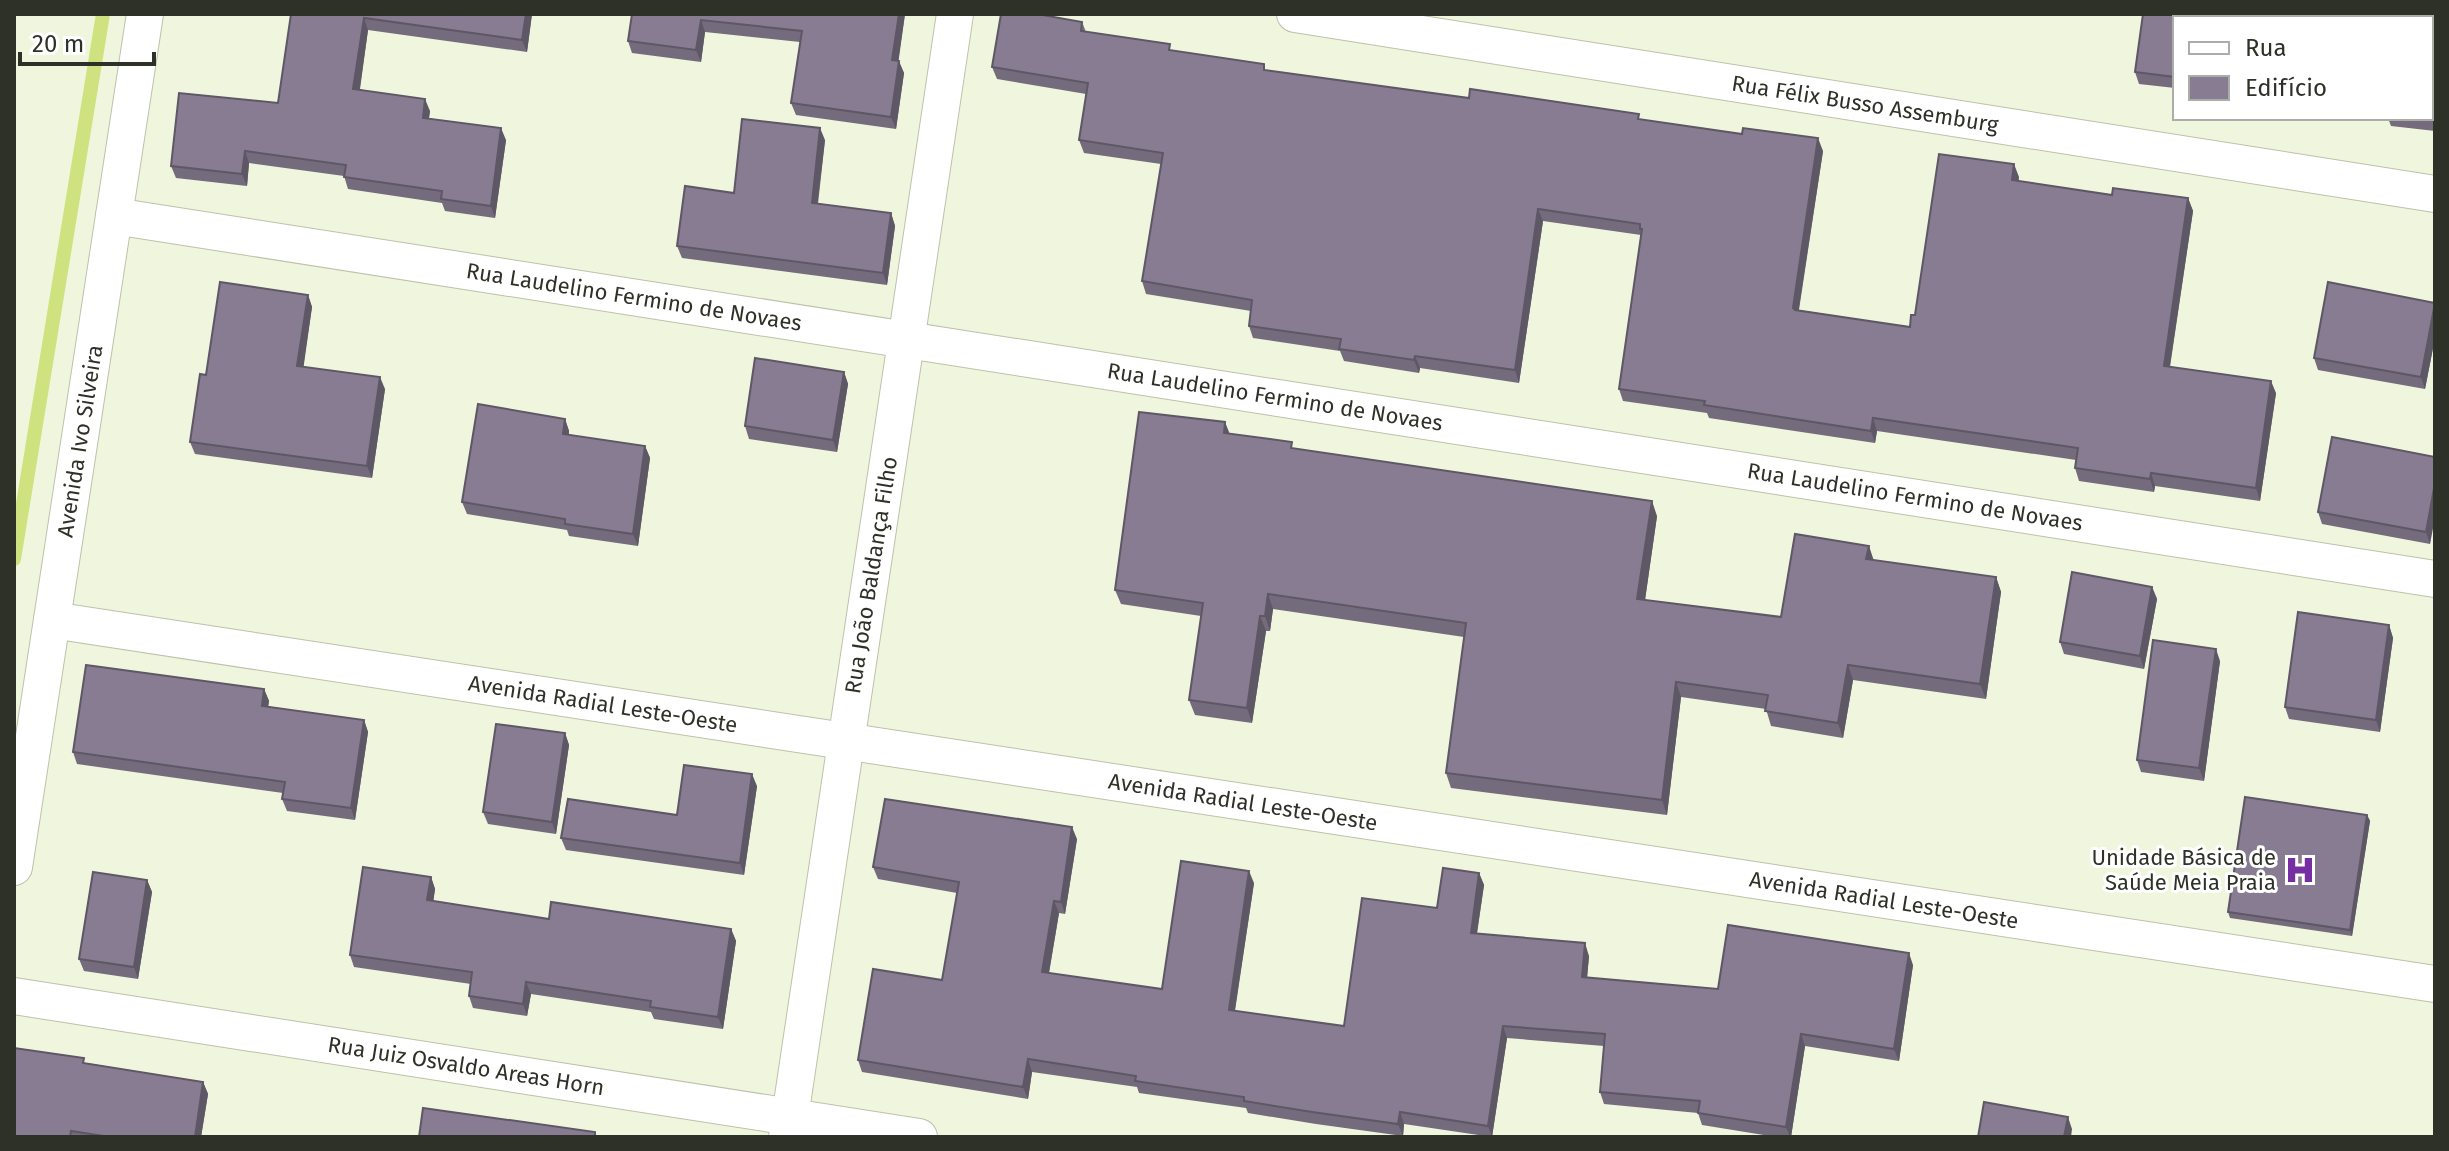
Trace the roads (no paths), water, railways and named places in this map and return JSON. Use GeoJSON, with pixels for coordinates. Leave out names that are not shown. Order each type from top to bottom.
{"type":"FeatureCollection","features":[{"type":"Feature","properties":{"kind":"street","name":"Avenida Ivo Silveira"},"geometry":{"type":"LineString","coordinates":[[14,867],[145,14]]}},
{"type":"Feature","properties":{"kind":"street","name":"Rua João Baldança Filho"},"geometry":{"type":"LineString","coordinates":[[788,1127],[955,14]]}},
{"type":"Feature","properties":{"kind":"street","name":"Rua Félix Busso Assemburg"},"geometry":{"type":"LineString","coordinates":[[1295,14],[2435,194]]}},
{"type":"Feature","properties":{"kind":"street","name":"Rua Laudelino Fermino de Novaes"},"geometry":{"type":"LineString","coordinates":[[114,216],[2435,579]]}},
{"type":"Feature","properties":{"kind":"street","name":"Avenida Radial Leste-Oeste"},"geometry":{"type":"LineString","coordinates":[[52,620],[2435,984]]}},
{"type":"Feature","properties":{"kind":"street","name":"Rua Juiz Osvaldo Areas Horn"},"geometry":{"type":"LineString","coordinates":[[14,996],[788,1127],[919,1137]]}},
{"type":"Feature","properties":{"kind":"waterway"},"geometry":{"type":"LineString","coordinates":[[14,559],[103,14]]}},
{"type":"Feature","properties":{"kind":"place","name":"Unidade Básica de Saúde Meia Praia"},"geometry":{"type":"Point","coordinates":[2300,870]}}]}
